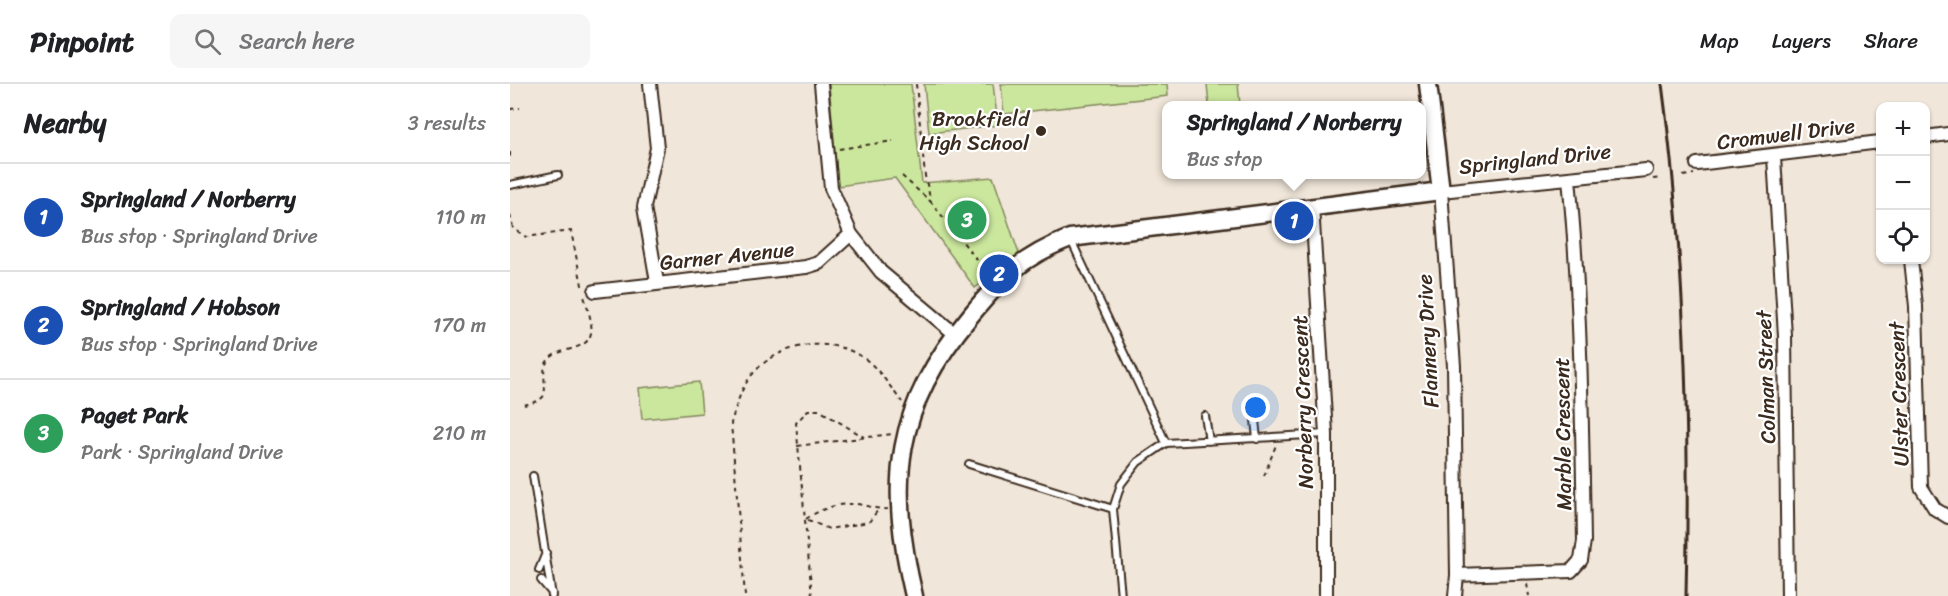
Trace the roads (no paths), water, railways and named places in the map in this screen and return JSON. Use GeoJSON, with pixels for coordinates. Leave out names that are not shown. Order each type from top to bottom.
{"type":"FeatureCollection","features":[{"type":"Feature","properties":{"kind":"street"},"geometry":{"type":"LineString","coordinates":[[650,84],[657,148],[644,207],[657,282]]}},
{"type":"Feature","properties":{"kind":"street"},"geometry":{"type":"LineString","coordinates":[[821,84],[831,188],[851,234],[880,272],[955,334]]}},
{"type":"Feature","properties":{"kind":"street","name":"Flannery Drive"},"geometry":{"type":"LineString","coordinates":[[1428,84],[1441,191],[1454,366],[1457,575],[1455,596]]}},
{"type":"Feature","properties":{"kind":"street"},"geometry":{"type":"LineString","coordinates":[[1930,136],[1948,134]]}},
{"type":"Feature","properties":{"kind":"street","name":"Cromwell Drive"},"geometry":{"type":"LineString","coordinates":[[1697,164],[1774,157],[1876,143]]}},
{"type":"Feature","properties":{"kind":"street","name":"Colman Street"},"geometry":{"type":"LineString","coordinates":[[1774,157],[1785,336],[1788,596]]}},
{"type":"Feature","properties":{"kind":"street","name":"Springland Drive"},"geometry":{"type":"LineString","coordinates":[[914,596],[904,559],[898,509],[902,450],[912,409],[931,370],[955,334],[997,284],[1021,261],[1070,238],[1312,206],[1646,170]]}},
{"type":"Feature","properties":{"kind":"street","name":"Marble Crescent"},"geometry":{"type":"LineString","coordinates":[[1457,575],[1571,571],[1581,560],[1584,540],[1582,387],[1577,248],[1569,179]]}},
{"type":"Feature","properties":{"kind":"street","name":"Norberry Crescent"},"geometry":{"type":"LineString","coordinates":[[1312,206],[1326,434],[1326,596]]}},
{"type":"Feature","properties":{"kind":"street","name":"Garner Avenue"},"geometry":{"type":"LineString","coordinates":[[595,291],[657,282],[806,267],[819,263],[851,234]]}},
{"type":"Feature","properties":{"kind":"street","name":"Ulster Crescent"},"geometry":{"type":"LineString","coordinates":[[1911,264],[1916,306],[1922,487],[1935,509],[1948,517]]}},
{"type":"Feature","properties":{"kind":"lane"},"geometry":{"type":"LineString","coordinates":[[510,185],[558,175]]}},
{"type":"Feature","properties":{"kind":"lane"},"geometry":{"type":"LineString","coordinates":[[1070,238],[1166,443]]}},
{"type":"Feature","properties":{"kind":"lane"},"geometry":{"type":"LineString","coordinates":[[1205,416],[1209,441]]}},
{"type":"Feature","properties":{"kind":"lane"},"geometry":{"type":"LineString","coordinates":[[1255,420],[1257,439]]}},
{"type":"Feature","properties":{"kind":"lane"},"geometry":{"type":"LineString","coordinates":[[1121,596],[1113,509],[1121,484],[1132,469],[1166,443],[1326,434]]}},
{"type":"Feature","properties":{"kind":"lane"},"geometry":{"type":"LineString","coordinates":[[969,464],[1113,509]]}},
{"type":"Feature","properties":{"kind":"lane"},"geometry":{"type":"LineString","coordinates":[[533,476],[552,595]]}},
{"type":"Feature","properties":{"kind":"lane"},"geometry":{"type":"LineString","coordinates":[[539,570],[546,553]]}},
{"type":"Feature","properties":{"kind":"lane"},"geometry":{"type":"LineString","coordinates":[[540,580],[552,595]]}},
{"type":"Feature","properties":{"kind":"railway"},"geometry":{"type":"LineString","coordinates":[[1662,84],[1681,276],[1686,404],[1686,596]]}},
{"type":"Feature","properties":{"kind":"place","name":"Brookfield High School"},"geometry":{"type":"Point","coordinates":[1041,131]}},
{"type":"Feature","properties":{"kind":"place","name":"Paget Park"},"geometry":{"type":"Point","coordinates":[967,220]}},
{"type":"Feature","properties":{"kind":"place","name":"Springland / Norberry"},"geometry":{"type":"Point","coordinates":[1294,221]}},
{"type":"Feature","properties":{"kind":"place","name":"Springland / Hobson"},"geometry":{"type":"Point","coordinates":[999,274]}}]}
